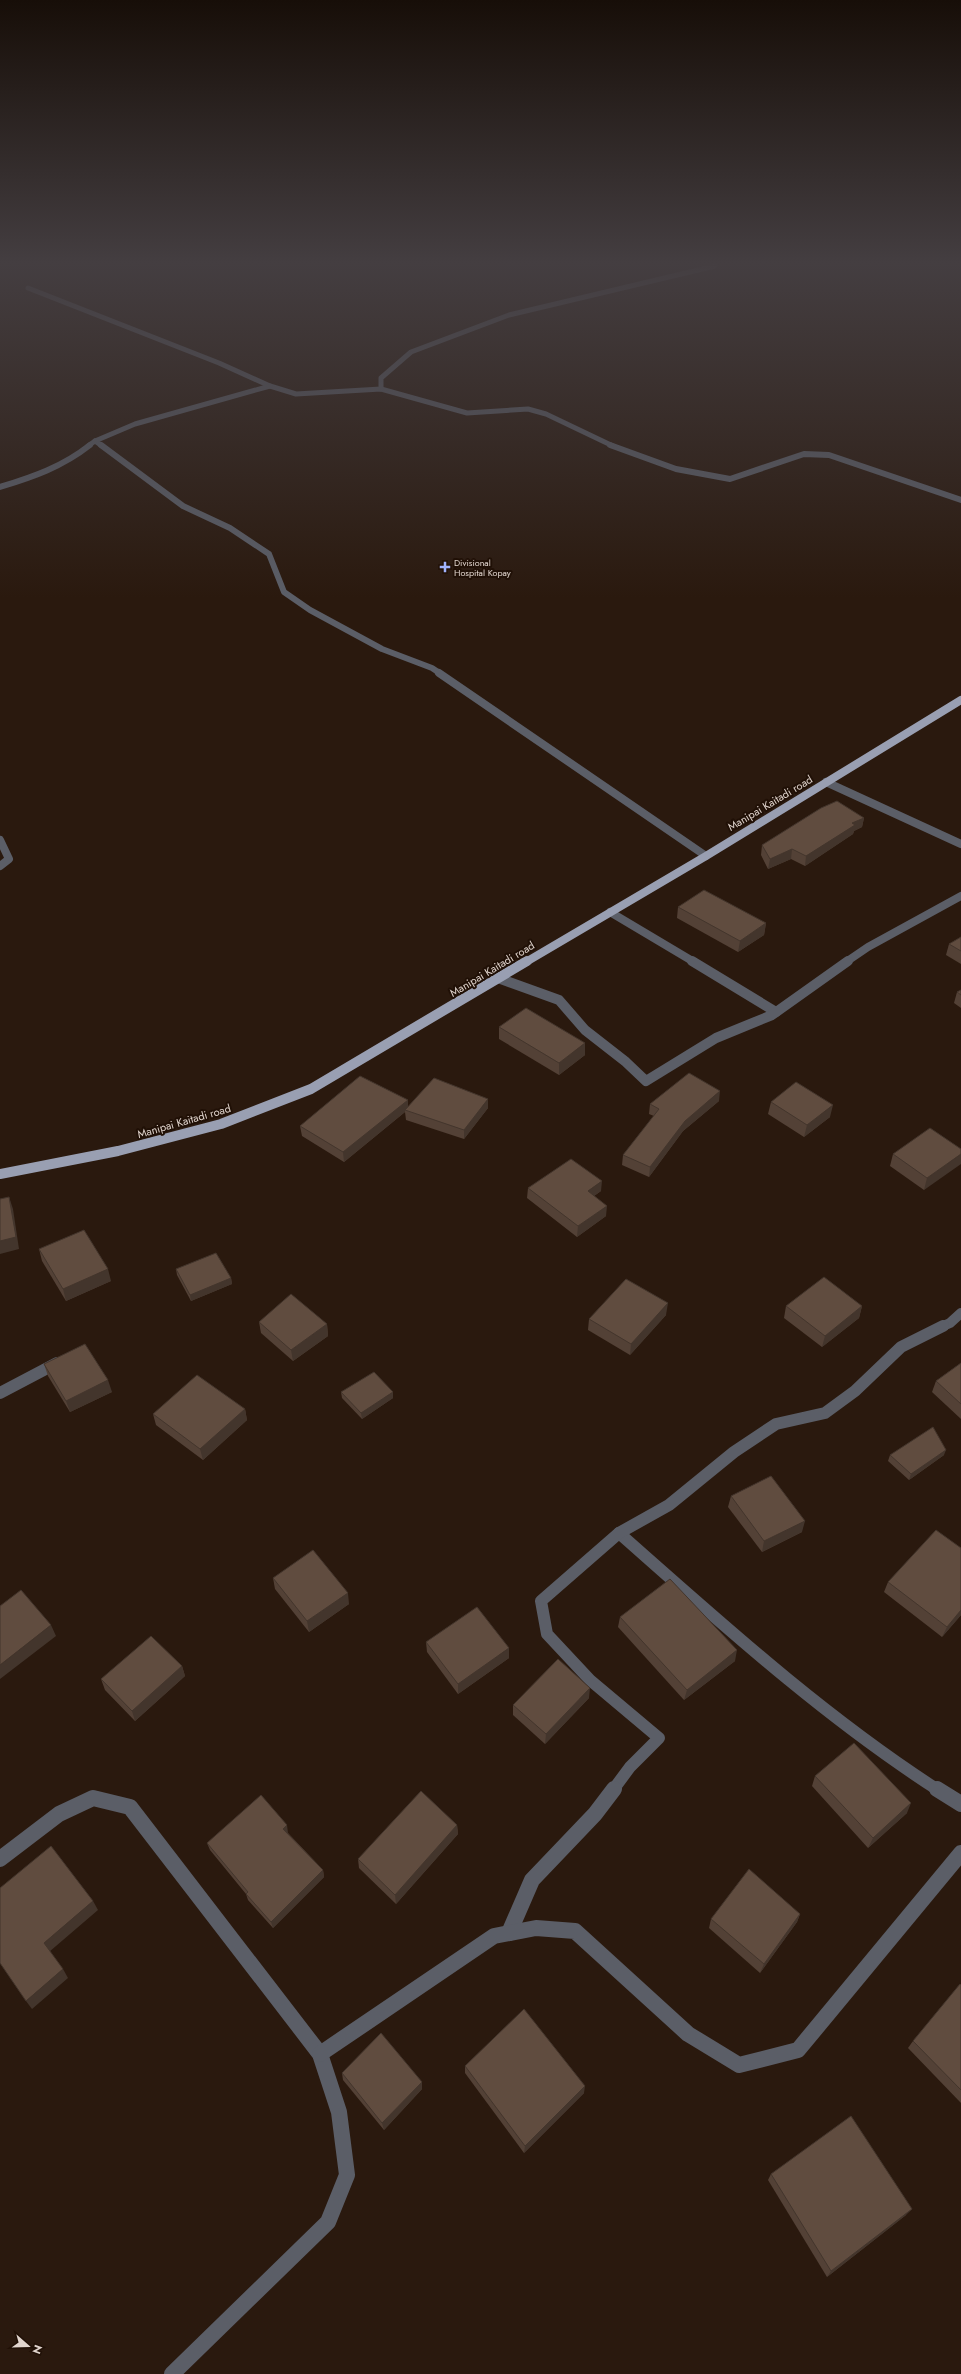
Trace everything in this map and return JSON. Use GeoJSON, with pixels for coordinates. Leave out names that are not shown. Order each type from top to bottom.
{"type":"FeatureCollection","features":[{"type":"Feature","properties":{"kind":"main road","name":"Manipai Kaitadi road"},"geometry":{"type":"LineString","coordinates":[[0,1174],[118,1151],[221,1124],[311,1089],[706,856],[961,700]]}},
{"type":"Feature","properties":{"kind":"street"},"geometry":{"type":"LineString","coordinates":[[250,377],[270,386],[296,394],[381,389],[467,414],[513,409],[540,412],[608,445],[676,469],[730,479],[804,454],[829,455],[961,500]]}},
{"type":"Feature","properties":{"kind":"street"},"geometry":{"type":"LineString","coordinates":[[381,389],[381,378],[382,377]]}},
{"type":"Feature","properties":{"kind":"street"},"geometry":{"type":"LineString","coordinates":[[0,487],[43,474],[71,460],[95,441],[135,424],[270,386]]}},
{"type":"Feature","properties":{"kind":"street"},"geometry":{"type":"LineString","coordinates":[[95,441],[183,506],[230,528],[269,554],[284,592],[310,610],[382,648],[432,668],[706,856]]}},
{"type":"Feature","properties":{"kind":"street"},"geometry":{"type":"LineString","coordinates":[[826,782],[961,844]]}},
{"type":"Feature","properties":{"kind":"street"},"geometry":{"type":"LineString","coordinates":[[0,840],[9,859],[0,866]]}},
{"type":"Feature","properties":{"kind":"street"},"geometry":{"type":"LineString","coordinates":[[498,978],[559,1000],[585,1030],[626,1062],[646,1081],[716,1038],[776,1012],[868,947],[961,896]]}},
{"type":"Feature","properties":{"kind":"street"},"geometry":{"type":"LineString","coordinates":[[610,912],[776,1012]]}},
{"type":"Feature","properties":{"kind":"street"},"geometry":{"type":"LineString","coordinates":[[509,1933],[532,1880],[595,1814],[630,1767],[659,1738],[590,1680],[547,1634],[541,1601],[619,1533],[669,1505],[734,1452],[776,1424],[825,1413],[855,1392],[901,1347],[950,1323],[961,1313]]}},
{"type":"Feature","properties":{"kind":"street"},"geometry":{"type":"LineString","coordinates":[[0,1392],[68,1357]]}},
{"type":"Feature","properties":{"kind":"street"},"geometry":{"type":"LineString","coordinates":[[619,1533],[766,1662],[911,1772],[961,1804]]}},
{"type":"Feature","properties":{"kind":"street"},"geometry":{"type":"LineString","coordinates":[[0,1859],[59,1814],[93,1798],[130,1807],[320,2054],[339,2112],[347,2175],[328,2222],[172,2374]]}},
{"type":"Feature","properties":{"kind":"street"},"geometry":{"type":"LineString","coordinates":[[320,2054],[494,1936],[536,1928],[575,1932],[688,2034],[739,2065],[798,2050],[961,1853]]}},
{"type":"Feature","properties":{"kind":"building"},"geometry":{"type":"Polygon","coordinates":[[[837,801],[864,818],[852,823],[855,825],[806,856],[792,849],[770,859],[762,845],[821,808],[837,801]]]}},
{"type":"Feature","properties":{"kind":"building"},"geometry":{"type":"Polygon","coordinates":[[[704,890],[766,923],[740,941],[678,907],[704,890]]]}},
{"type":"Feature","properties":{"kind":"building"},"geometry":{"type":"Polygon","coordinates":[[[961,937],[961,951],[949,944],[961,937]]]}},
{"type":"Feature","properties":{"kind":"building"},"geometry":{"type":"Polygon","coordinates":[[[526,1008],[585,1043],[559,1063],[499,1027],[526,1008]]]}},
{"type":"Feature","properties":{"kind":"building"},"geometry":{"type":"Polygon","coordinates":[[[689,1073],[720,1091],[685,1121],[650,1167],[623,1155],[659,1109],[650,1104],[689,1073]]]}},
{"type":"Feature","properties":{"kind":"building"},"geometry":{"type":"Polygon","coordinates":[[[360,1076],[408,1100],[343,1152],[300,1126],[360,1076]]]}},
{"type":"Feature","properties":{"kind":"building"},"geometry":{"type":"Polygon","coordinates":[[[434,1078],[488,1099],[464,1130],[405,1110],[434,1078]]]}},
{"type":"Feature","properties":{"kind":"building"},"geometry":{"type":"Polygon","coordinates":[[[796,1082],[833,1105],[807,1125],[771,1102],[796,1082]]]}},
{"type":"Feature","properties":{"kind":"building"},"geometry":{"type":"Polygon","coordinates":[[[930,1128],[961,1149],[961,1154],[927,1178],[893,1154],[930,1128]]]}},
{"type":"Feature","properties":{"kind":"building"},"geometry":{"type":"Polygon","coordinates":[[[571,1159],[602,1181],[588,1191],[607,1206],[578,1226],[528,1188],[571,1159]]]}},
{"type":"Feature","properties":{"kind":"building"},"geometry":{"type":"Polygon","coordinates":[[[9,1197],[16,1237],[0,1241],[0,1199],[9,1197]]]}},
{"type":"Feature","properties":{"kind":"building"},"geometry":{"type":"Polygon","coordinates":[[[84,1230],[108,1269],[63,1289],[39,1249],[84,1230]]]}},
{"type":"Feature","properties":{"kind":"building"},"geometry":{"type":"Polygon","coordinates":[[[216,1253],[231,1278],[190,1295],[176,1269],[216,1253]]]}},
{"type":"Feature","properties":{"kind":"building"},"geometry":{"type":"Polygon","coordinates":[[[824,1277],[862,1306],[825,1336],[786,1306],[824,1277]]]}},
{"type":"Feature","properties":{"kind":"building"},"geometry":{"type":"Polygon","coordinates":[[[626,1279],[668,1303],[631,1344],[589,1319],[626,1279]]]}},
{"type":"Feature","properties":{"kind":"building"},"geometry":{"type":"Polygon","coordinates":[[[291,1294],[327,1324],[291,1350],[259,1322],[291,1294]]]}},
{"type":"Feature","properties":{"kind":"building"},"geometry":{"type":"Polygon","coordinates":[[[85,1344],[108,1380],[66,1401],[44,1364],[85,1344]]]}},
{"type":"Feature","properties":{"kind":"building"},"geometry":{"type":"Polygon","coordinates":[[[961,1363],[961,1404],[936,1381],[961,1363]]]}},
{"type":"Feature","properties":{"kind":"building"},"geometry":{"type":"Polygon","coordinates":[[[374,1372],[393,1392],[361,1413],[341,1392],[374,1372]]]}},
{"type":"Feature","properties":{"kind":"building"},"geometry":{"type":"Polygon","coordinates":[[[197,1375],[245,1409],[200,1449],[153,1414],[197,1375]]]}},
{"type":"Feature","properties":{"kind":"building"},"geometry":{"type":"Polygon","coordinates":[[[933,1427],[946,1450],[911,1474],[890,1455],[933,1427]]]}},
{"type":"Feature","properties":{"kind":"building"},"geometry":{"type":"Polygon","coordinates":[[[771,1476],[805,1521],[764,1541],[731,1496],[771,1476]]]}},
{"type":"Feature","properties":{"kind":"building"},"geometry":{"type":"Polygon","coordinates":[[[936,1530],[961,1548],[961,1610],[947,1627],[888,1582],[936,1530]]]}},
{"type":"Feature","properties":{"kind":"building"},"geometry":{"type":"Polygon","coordinates":[[[313,1550],[348,1593],[307,1621],[273,1578],[313,1550]]]}},
{"type":"Feature","properties":{"kind":"building"},"geometry":{"type":"Polygon","coordinates":[[[670,1579],[737,1650],[687,1690],[620,1617],[670,1579]]]}},
{"type":"Feature","properties":{"kind":"building"},"geometry":{"type":"Polygon","coordinates":[[[21,1590],[51,1625],[0,1665],[0,1606],[21,1590]]]}},
{"type":"Feature","properties":{"kind":"building"},"geometry":{"type":"Polygon","coordinates":[[[477,1607],[509,1648],[458,1684],[426,1642],[477,1607]]]}},
{"type":"Feature","properties":{"kind":"building"},"geometry":{"type":"Polygon","coordinates":[[[151,1636],[182,1666],[132,1711],[101,1679],[151,1636]]]}},
{"type":"Feature","properties":{"kind":"building"},"geometry":{"type":"Polygon","coordinates":[[[558,1659],[590,1688],[546,1734],[513,1705],[558,1659]]]}},
{"type":"Feature","properties":{"kind":"building"},"geometry":{"type":"Polygon","coordinates":[[[854,1743],[911,1803],[873,1838],[815,1776],[854,1743]]]}},
{"type":"Feature","properties":{"kind":"building"},"geometry":{"type":"Polygon","coordinates":[[[421,1791],[457,1825],[395,1895],[358,1859],[421,1791]]]}},
{"type":"Feature","properties":{"kind":"building"},"geometry":{"type":"Polygon","coordinates":[[[261,1795],[287,1825],[283,1829],[323,1870],[271,1922],[246,1894],[248,1892],[207,1843],[261,1795]]]}},
{"type":"Feature","properties":{"kind":"building"},"geometry":{"type":"Polygon","coordinates":[[[51,1846],[93,1901],[44,1943],[63,1969],[26,2001],[0,1963],[0,1888],[51,1846]]]}},
{"type":"Feature","properties":{"kind":"building"},"geometry":{"type":"Polygon","coordinates":[[[749,1869],[800,1914],[764,1964],[711,1919],[749,1869]]]}},
{"type":"Feature","properties":{"kind":"building"},"geometry":{"type":"Polygon","coordinates":[[[960,1984],[961,1985],[961,2090],[913,2041],[960,1984]]]}},
{"type":"Feature","properties":{"kind":"building"},"geometry":{"type":"Polygon","coordinates":[[[524,2009],[585,2086],[525,2146],[465,2066],[524,2009]]]}},
{"type":"Feature","properties":{"kind":"building"},"geometry":{"type":"Polygon","coordinates":[[[381,2033],[422,2082],[382,2123],[342,2073],[381,2033]]]}},
{"type":"Feature","properties":{"kind":"building"},"geometry":{"type":"Polygon","coordinates":[[[851,2116],[912,2209],[831,2271],[771,2174],[851,2116]]]}},
{"type":"Feature","properties":{"kind":"place","name":"Divisional Hospital Kopay"},"geometry":{"type":"Point","coordinates":[445,567]}}]}
